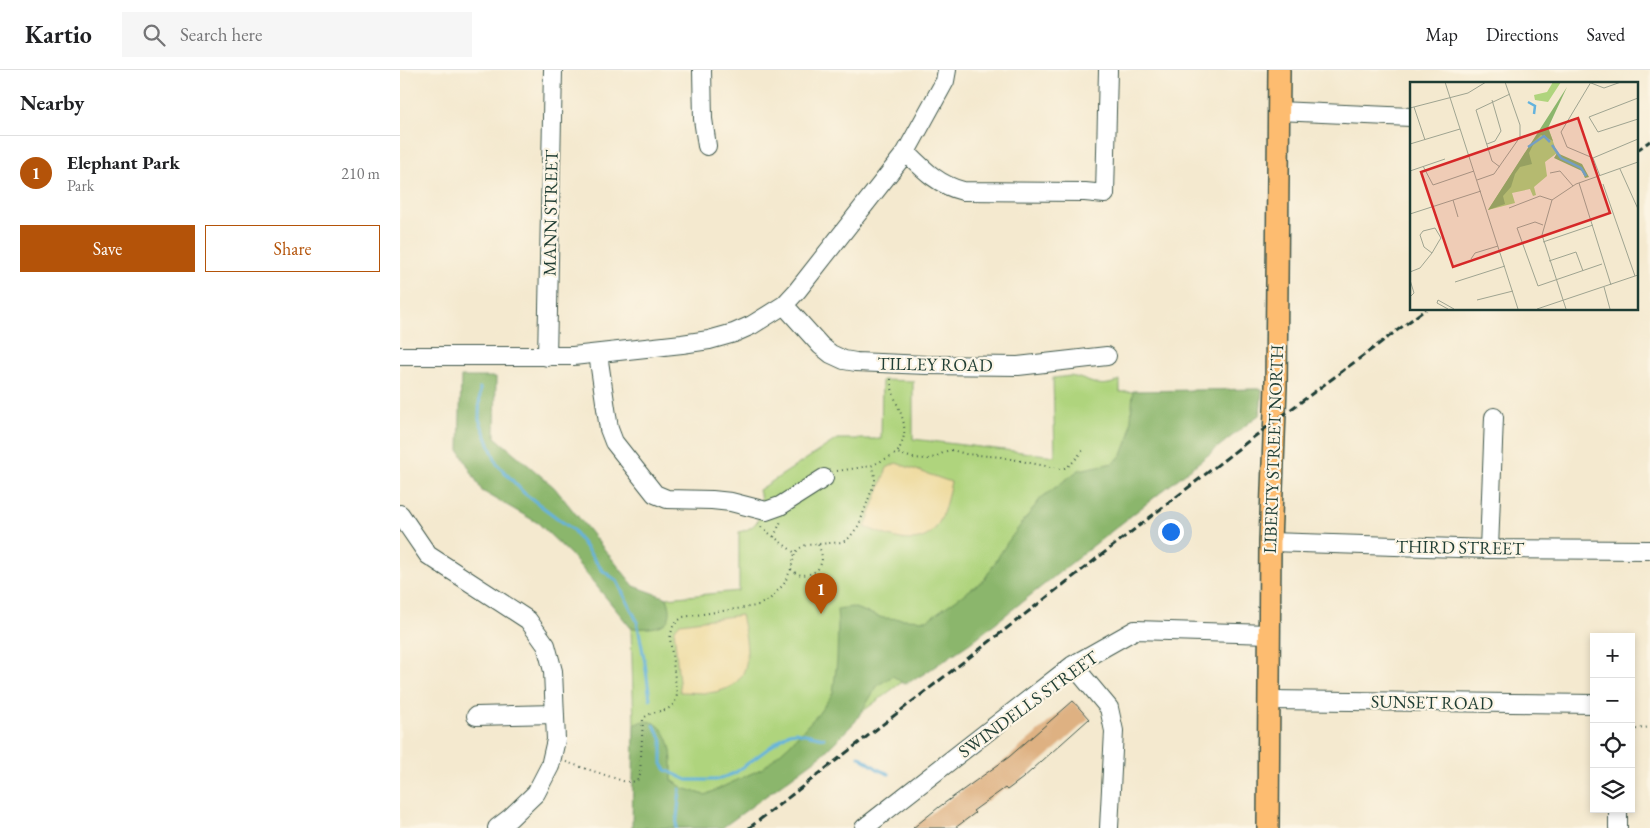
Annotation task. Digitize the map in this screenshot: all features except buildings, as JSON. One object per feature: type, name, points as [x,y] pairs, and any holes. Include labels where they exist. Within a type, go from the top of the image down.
[{"type":"main road","name":"LIBERTY STREET NORTH","points":[[1268,828],[1270,542],[1276,386],[1279,70]]},
{"type":"street","name":"MANN STREET","points":[[547,357],[552,70]]},
{"type":"street","points":[[702,70],[703,119],[707,146]]},
{"type":"street","points":[[400,356],[547,357],[598,354],[709,340],[734,333],[752,325],[784,305],[797,291],[906,152],[945,81],[947,70]]},
{"type":"street","points":[[906,152],[928,174],[938,181],[962,191],[1085,192],[1105,194],[1108,70]]},
{"type":"street","points":[[1278,111],[1410,117]]},
{"type":"street","name":"TILLEY ROAD","points":[[784,305],[826,350],[844,360],[856,362],[1018,366],[1107,356]]},
{"type":"street","points":[[598,354],[609,429],[614,442],[655,494],[668,499],[731,502],[766,511],[773,510],[824,478]]},
{"type":"street","points":[[1489,549],[1494,417]]},
{"type":"street","points":[[400,514],[428,555],[528,620],[546,645],[552,671],[556,740],[550,766],[536,793],[497,828]]},
{"type":"street","name":"THIRD STREET","points":[[1270,542],[1489,549],[1650,550]]},
{"type":"street","name":"SWINDELLS STREET","points":[[864,828],[1073,665],[1135,630],[1270,634]]},
{"type":"street","points":[[1073,665],[1109,708],[1114,731],[1109,828]]},
{"type":"street","name":"SUNSET ROAD","points":[[1270,700],[1590,704]]},
{"type":"street","points":[[476,716],[555,714]]},
{"type":"street","points":[[1618,813],[1618,828]]},
{"type":"path","points":[[824,478],[839,470],[871,466],[897,453],[904,439],[904,424],[894,397],[891,379]]},
{"type":"path","points":[[897,453],[913,458],[928,459],[935,458],[952,450],[966,454],[1001,457],[1061,469],[1071,465],[1085,448]]},
{"type":"path","points":[[552,757],[623,781],[637,781],[640,775],[643,719],[670,708],[675,703],[677,695],[670,638],[673,626],[683,617],[756,606],[769,600],[784,584],[791,569],[795,553],[806,545],[843,542],[849,538],[859,524],[875,481],[871,466]]},
{"type":"path","points":[[754,522],[795,553]]},
{"type":"path","points":[[791,569],[794,573],[802,575],[812,574],[816,571],[822,560],[818,544]]},
{"type":"path","points":[[1635,729],[1650,727]]},
{"type":"green space","points":[[1070,376],[1100,384],[1120,380],[1120,392],[1262,389],[1260,414],[707,828],[633,828],[634,725],[631,629],[667,598],[739,591],[739,532],[747,530],[757,522],[761,511],[759,490],[837,439],[881,439],[882,380],[913,381],[913,439],[1055,456],[1053,378]]},
{"type":"green space","points":[[461,377],[496,377],[495,437],[554,487],[634,586],[667,598],[670,616],[667,621],[655,627],[631,628],[571,555],[538,523],[482,491],[459,450]]},
{"type":"green space","points":[[1262,389],[1260,414],[970,643],[922,675],[904,684],[893,676],[878,685],[855,722],[823,754],[722,828],[632,828],[634,725],[645,721],[659,726],[665,734],[671,749],[672,780],[683,788],[705,795],[763,768],[789,745],[819,713],[833,693],[837,661],[837,609],[852,607],[883,618],[927,620],[984,580],[1007,543],[1041,498],[1079,470],[1113,463],[1122,455],[1130,434],[1133,391]]},
{"type":"sand","points":[[896,463],[951,482],[942,516],[936,528],[928,535],[918,539],[898,538],[865,527],[887,468]]},
{"type":"sand","points":[[741,615],[747,650],[744,672],[738,681],[728,688],[715,692],[680,692],[674,630],[680,623]]},
{"type":"waterway","points":[[480,388],[479,419],[497,464],[524,493],[573,530],[602,570],[617,581],[637,621],[650,699]]},
{"type":"waterway","points":[[654,725],[662,740],[662,764],[666,770],[687,780],[716,780],[735,773],[789,733],[795,732],[824,738]]},
{"type":"waterway","points":[[859,756],[879,770],[889,774]]},
{"type":"waterway","points":[[676,828],[680,789]]},
{"type":"railway","points":[[1638,150],[1650,141]]},
{"type":"railway","points":[[749,828],[1251,439],[1425,310]]},
{"type":"place","name":"Elephant Park","points":[[821,614]]}]
